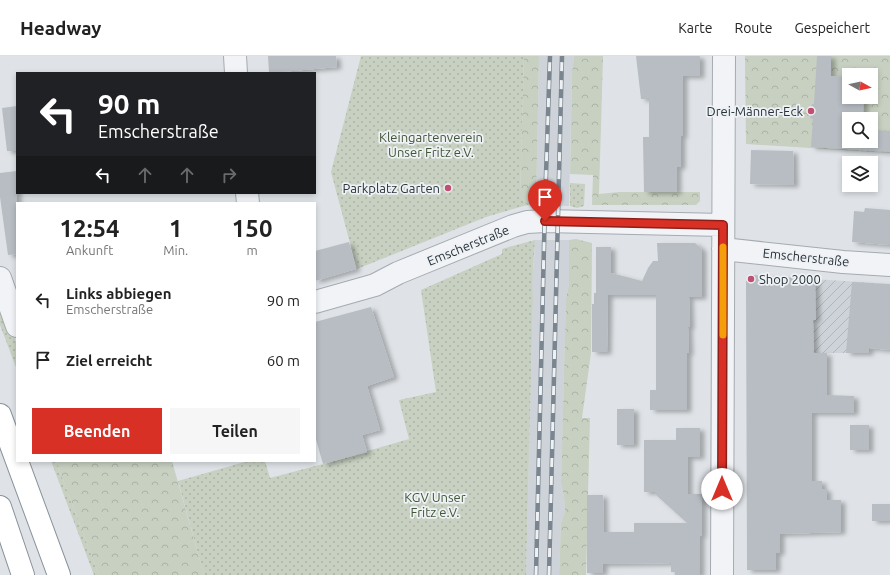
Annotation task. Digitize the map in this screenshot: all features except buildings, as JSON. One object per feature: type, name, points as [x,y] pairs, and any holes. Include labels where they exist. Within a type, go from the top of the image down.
[{"type":"highway","points":[[0,415],[16,459]]},
{"type":"highway","points":[[17,462],[58,575]]},
{"type":"highway","points":[[0,508],[1,556],[7,575]]},
{"type":"highway","points":[[0,508],[23,575]]},
{"type":"street","points":[[235,56],[236,72]]},
{"type":"street","points":[[722,575],[722,249],[724,56]]},
{"type":"street","name":"Emscherstraße","points":[[316,302],[374,285],[405,270],[513,226],[527,222],[545,221],[723,225]]},
{"type":"street","name":"Emscherstraße","points":[[722,249],[842,262],[890,265]]},
{"type":"street","points":[[0,278],[16,323]]},
{"type":"shaded area","points":[[539,56],[574,56],[572,74],[569,206],[536,205]]},
{"type":"shaded area","points":[[535,240],[569,240],[569,284],[566,299],[561,483],[565,511],[561,523],[559,575],[526,575],[533,298],[531,283]]},
{"type":"shaded area","points":[[799,278],[874,283],[869,353],[796,353]]},
{"type":"green space","name":"Kleingartenverein Unser Fritz e.V.","points":[[361,56],[524,56],[520,196],[527,205],[486,217],[357,269],[331,172]]},
{"type":"green space","points":[[524,56],[539,56],[536,205],[527,205],[520,196]]},
{"type":"green space","points":[[574,56],[603,56],[599,194],[619,192],[700,192],[700,201],[696,205],[592,205],[593,175],[570,174],[572,74]]},
{"type":"green space","points":[[745,56],[890,56],[890,153],[746,144]]},
{"type":"green space","points":[[570,183],[585,184],[584,206],[577,208],[570,206]]},
{"type":"green space","points":[[576,239],[592,243],[591,353],[582,418],[590,418],[586,575],[559,575],[561,523],[565,511],[561,483],[566,299],[569,284],[569,240]]},
{"type":"green space","name":"KGV Unser Fritz e.V.","points":[[535,240],[532,276],[533,298],[526,575],[204,575],[178,481],[244,462],[265,462],[270,478],[409,439],[399,400],[436,392],[421,290],[502,254],[502,249]]},
{"type":"green space","points":[[0,299],[16,342],[16,367],[0,325]]},
{"type":"green space","points":[[51,462],[56,462],[99,575],[94,575]]},
{"type":"green space","points":[[56,462],[172,462],[204,575],[99,575]]},
{"type":"railway","points":[[536,575],[550,56]]},
{"type":"railway","points":[[549,575],[562,56]]},
{"type":"slow traffic","points":[[723,247],[723,335]]},
{"type":"place","name":"Drei-Männer-Eck","points":[[811,111]]},
{"type":"place","name":"Parkplatz Garten","points":[[448,188]]},
{"type":"place","name":"Shop 2000","points":[[751,279]]},
{"type":"route","points":[[545,221],[723,225],[722,489]]}]
